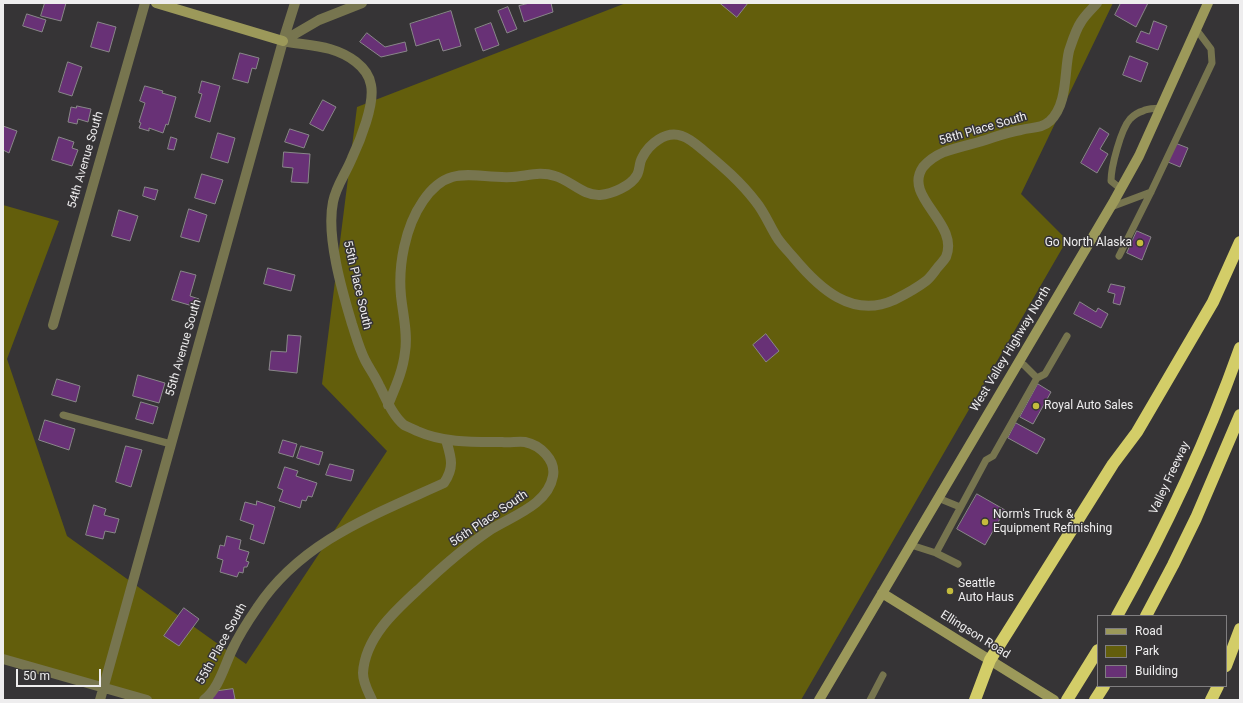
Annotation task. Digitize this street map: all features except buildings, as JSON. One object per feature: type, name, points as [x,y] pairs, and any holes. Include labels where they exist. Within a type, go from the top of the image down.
[{"type":"highway","points":[[975,700],[990,660],[1113,464],[1137,432],[1213,302],[1240,242]]},
{"type":"highway","name":"Valley Freeway","points":[[1118,615],[1173,509],[1214,415],[1240,348]]},
{"type":"highway","points":[[1147,615],[1196,518],[1240,415]]},
{"type":"highway","points":[[1227,663],[1240,629]]},
{"type":"highway","points":[[1068,700],[1097,652]]},
{"type":"highway","points":[[1095,700],[1103,687]]},
{"type":"highway","points":[[1211,700],[1218,687]]},
{"type":"main road","points":[[156,3],[283,41]]},
{"type":"main road","name":"West Valley Highway North","points":[[819,700],[1111,207],[1139,156],[1208,3]]},
{"type":"main road","name":"Ellingson Road","points":[[882,593],[1054,700]]},
{"type":"street","name":"54th Avenue South","points":[[53,325],[145,3]]},
{"type":"street","name":"55th Avenue South","points":[[100,700],[283,41],[295,3]]},
{"type":"street","points":[[283,41],[319,20],[362,3]]},
{"type":"street","name":"58th Place South","points":[[388,405],[398,381],[406,352],[406,338],[400,284],[402,261],[408,236],[417,211],[428,194],[442,182],[458,174],[512,177],[542,173],[558,176],[579,189],[596,196],[615,193],[636,178],[642,157],[655,140],[667,136],[681,135],[698,146],[739,181],[758,204],[778,239],[807,274],[835,297],[843,301],[856,305],[878,305],[893,300],[927,280],[946,258],[948,245],[944,230],[921,194],[918,185],[923,167],[943,152],[1020,130],[1039,128],[1048,123],[1056,115],[1065,88],[1069,52],[1080,23],[1097,3]]},
{"type":"street","name":"55th Place South","points":[[283,41],[337,52],[352,59],[366,72],[370,82],[371,95],[367,118],[351,161],[335,192],[331,218],[339,274],[351,320],[363,355],[378,382],[388,405]]},
{"type":"street","name":"56th Place South","points":[[372,700],[363,678],[364,666],[370,647],[388,619],[424,584],[463,550],[490,531],[539,501],[547,491],[553,478],[553,468],[548,457],[529,443],[446,440],[425,434],[405,425],[388,405]]},
{"type":"street","name":"55th Place South","points":[[204,700],[214,688],[236,643],[258,606],[272,588],[300,560],[338,533],[356,523],[444,483],[450,474],[452,460],[446,440]]},
{"type":"street","points":[[3,659],[143,699]]},
{"type":"lane","points":[[1119,256],[1212,63],[1211,49],[1196,29]]},
{"type":"lane","points":[[1121,189],[1111,181],[1111,172],[1127,125],[1130,120],[1144,110],[1161,108]]},
{"type":"lane","points":[[1111,207],[1151,192]]},
{"type":"lane","points":[[936,553],[986,460],[993,456],[1036,378],[1045,374],[1067,336]]},
{"type":"lane","points":[[1019,362],[1024,365],[1036,378]]},
{"type":"lane","points":[[63,415],[171,444]]},
{"type":"lane","points":[[938,498],[960,507]]},
{"type":"lane","points":[[911,545],[936,553],[958,564]]},
{"type":"lane","points":[[870,700],[883,675]]},
{"type":"green space","points":[[626,3],[1113,3],[1021,194],[1067,240],[801,700],[124,700],[126,694],[3,659],[3,205],[59,221],[7,359],[67,536],[246,664],[387,451],[322,384],[357,107]]},
{"type":"place","name":"Go North Alaska","points":[[1140,243]]},
{"type":"place","name":"Royal Auto Sales","points":[[1036,406]]},
{"type":"place","name":"Norm's Truck & Equipment Refinishing","points":[[985,522]]},
{"type":"place","name":"Seattle Auto Haus","points":[[950,591]]}]
